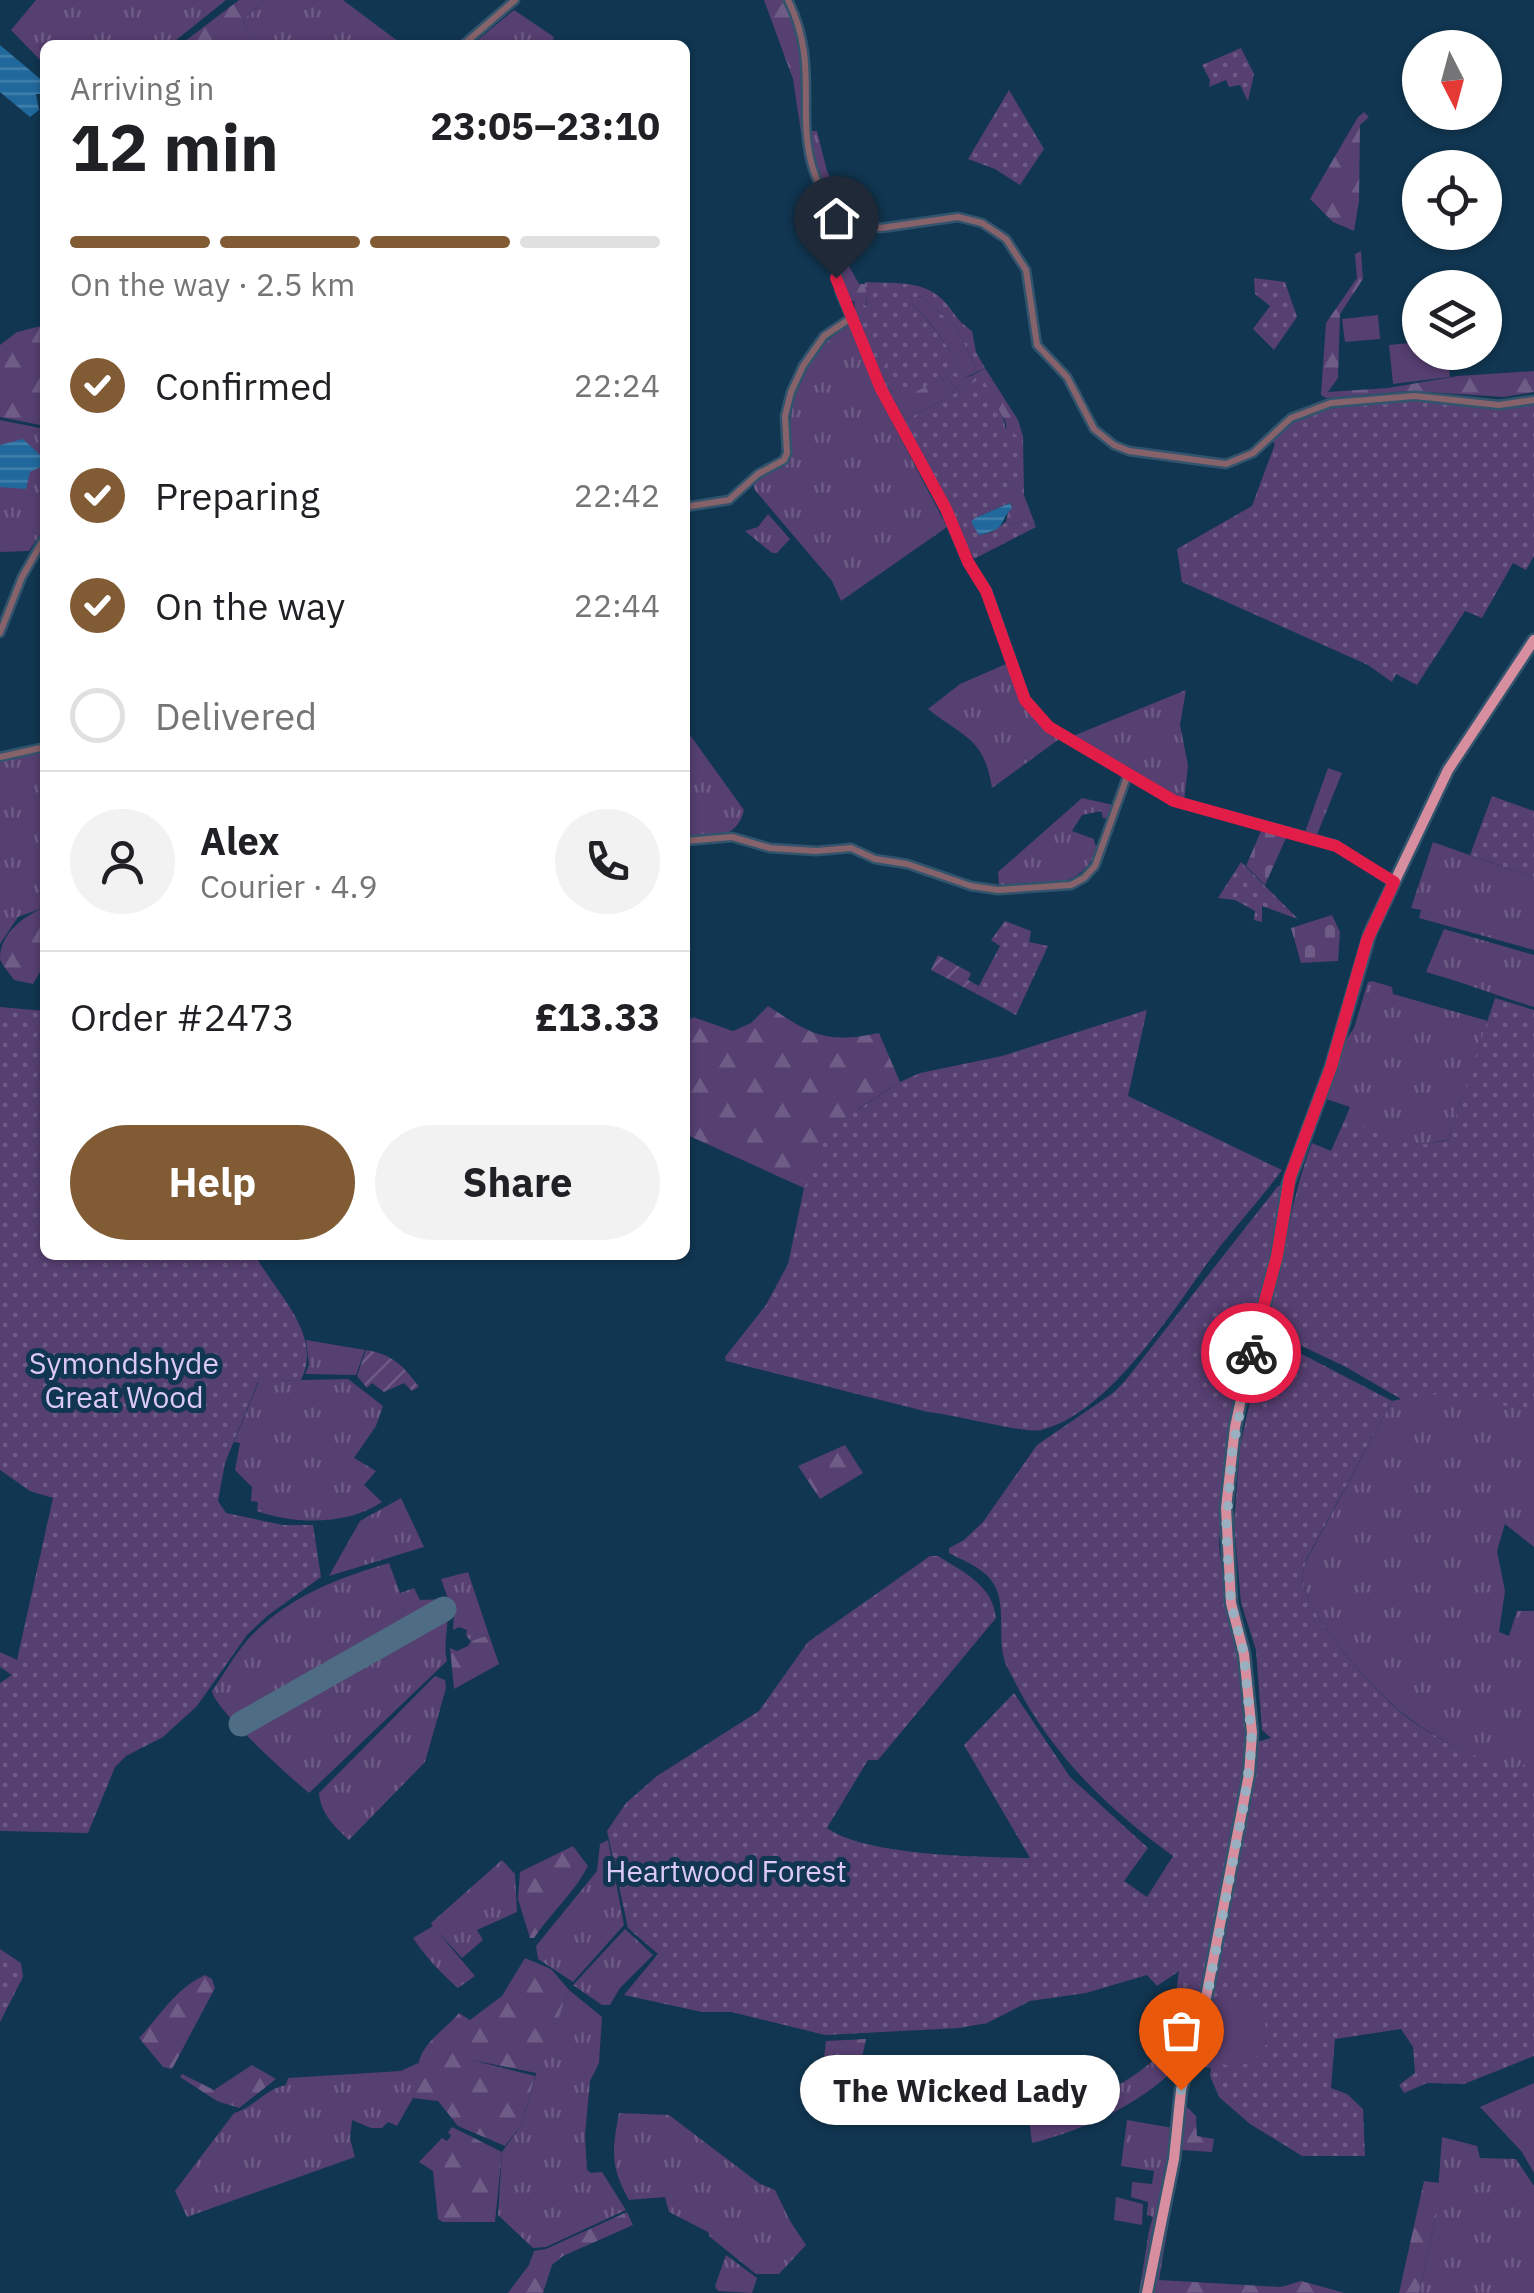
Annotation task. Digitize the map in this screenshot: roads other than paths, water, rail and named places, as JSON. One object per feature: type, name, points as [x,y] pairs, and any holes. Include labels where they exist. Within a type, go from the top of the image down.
[{"type":"main road","points":[[1147,2293],[1174,2159],[1181,2090],[1203,2013],[1249,1774],[1252,1733],[1244,1654],[1229,1580],[1229,1471],[1251,1353],[1277,1256],[1286,1194],[1331,1067],[1367,940],[1448,770],[1534,640]]},
{"type":"street","points":[[468,40],[515,0]]},
{"type":"street","points":[[788,0],[799,23],[807,57],[806,152],[818,186],[845,222],[881,228],[964,218],[982,223],[1006,238],[1021,257],[1026,272],[1037,345],[1067,377],[1094,429],[1114,445],[1128,451],[1226,464],[1253,454],[1291,418],[1331,404],[1415,396],[1499,404],[1534,400]]},
{"type":"street","points":[[845,222],[836,270],[851,318],[881,389],[986,591],[1029,706],[1049,727],[1180,804],[1340,847],[1394,882]]},
{"type":"street","points":[[690,506],[729,500],[758,474],[784,460],[791,392],[824,336],[851,318]]},
{"type":"street","points":[[0,632],[22,577],[40,546]]},
{"type":"street","points":[[0,757],[40,748]]},
{"type":"street","points":[[690,841],[732,837],[770,848],[850,848],[875,859],[907,864],[983,888],[1061,887],[1084,878],[1098,862],[1128,774]]},
{"type":"water","points":[[0,45],[40,79],[40,94],[36,94],[39,110],[30,117],[0,92]]},
{"type":"water","points":[[23,439],[40,455],[40,467],[30,472],[26,489],[0,487],[0,445]]},
{"type":"water","points":[[1010,503],[1012,508],[998,528],[979,535],[971,522]]},
{"type":"place","name":"The Wicked Lady","points":[[1181,2090]]},
{"type":"park label","name":"Symondshyde Great Wood","points":[[124,1379]]},
{"type":"park label","name":"Heartwood Forest","points":[[726,1870]]}]
